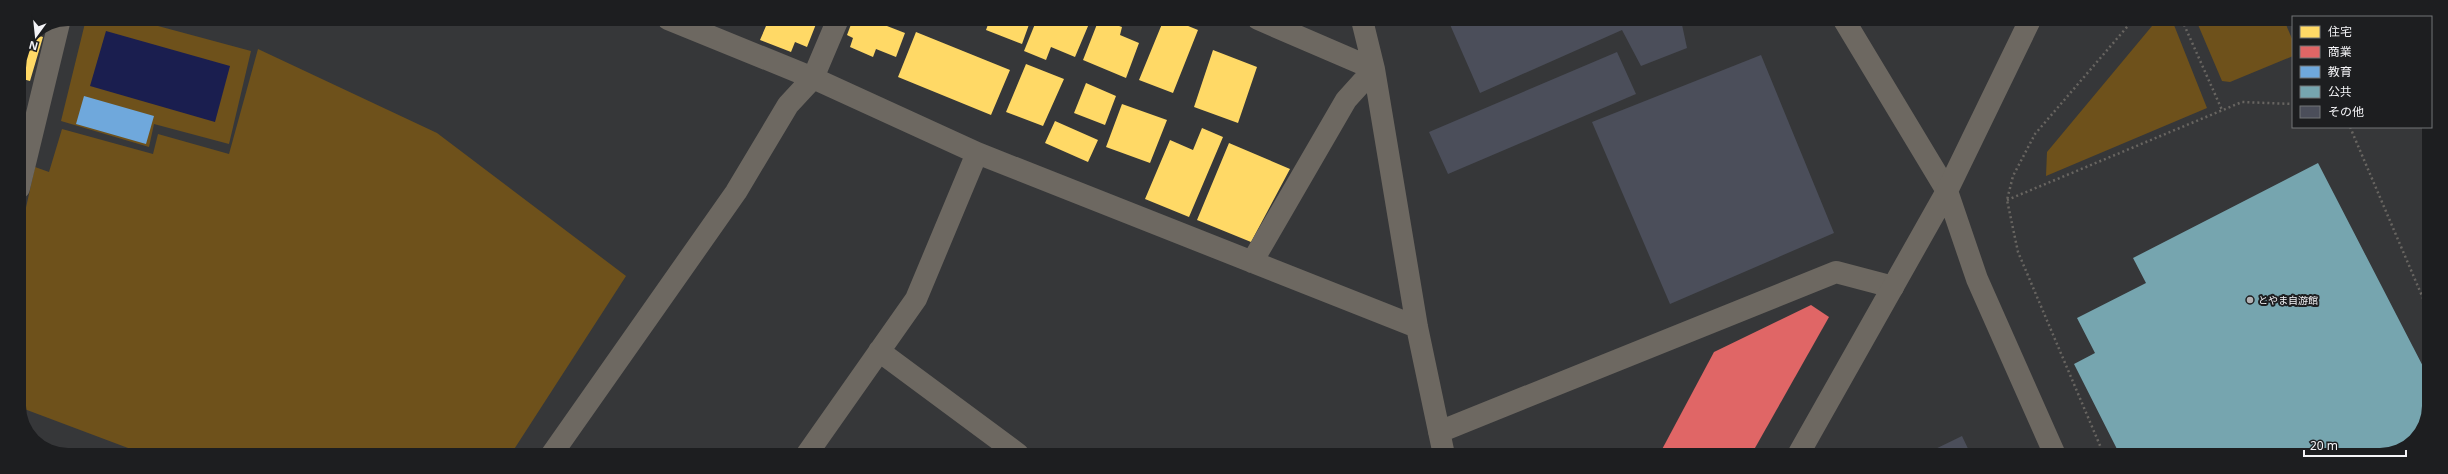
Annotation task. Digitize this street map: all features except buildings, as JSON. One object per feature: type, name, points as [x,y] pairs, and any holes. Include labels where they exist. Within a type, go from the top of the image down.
[{"type":"street","points":[[685,26],[814,78],[977,153],[1417,327]]},
{"type":"street","points":[[556,448],[736,192],[788,105],[814,78],[835,26]]},
{"type":"street","points":[[1272,26],[1374,69]]},
{"type":"street","points":[[1363,26],[1374,69],[1417,327],[1442,448]]},
{"type":"street","points":[[1848,26],[1947,191],[1977,279],[2052,448]]},
{"type":"street","points":[[1802,448],[1947,191],[2027,26]]},
{"type":"street","points":[[26,159],[58,28]]},
{"type":"street","points":[[1252,262],[1346,100],[1374,69]]},
{"type":"street","points":[[811,448],[916,299],[977,153]]},
{"type":"street","points":[[1439,432],[1836,272],[1893,287]]},
{"type":"street","points":[[879,351],[1010,448]]},
{"type":"path","points":[[2101,448],[2018,252],[2007,200],[2013,176],[2035,134],[2128,26]]},
{"type":"path","points":[[2185,26],[2222,110]]},
{"type":"path","points":[[2007,200],[2242,102],[2292,104]]},
{"type":"path","points":[[2350,128],[2422,296]]},
{"type":"shaded area","points":[[84,26],[158,26],[251,51],[229,144],[154,124],[149,147],[61,121]]},
{"type":"shaded area","points":[[2152,26],[2174,26],[2207,108],[2046,176],[2047,152]]},
{"type":"shaded area","points":[[2199,26],[2287,26],[2292,39],[2292,56],[2230,82],[2222,81]]},
{"type":"shaded area","points":[[106,31],[230,66],[215,122],[90,86]]},
{"type":"shaded area","points":[[258,49],[437,133],[626,276],[515,448],[128,448],[26,410],[26,208],[35,167],[49,172],[62,129],[153,154],[158,134],[229,154]]},
{"type":"place","name":"とやま自游館","points":[[2250,300]]}]
